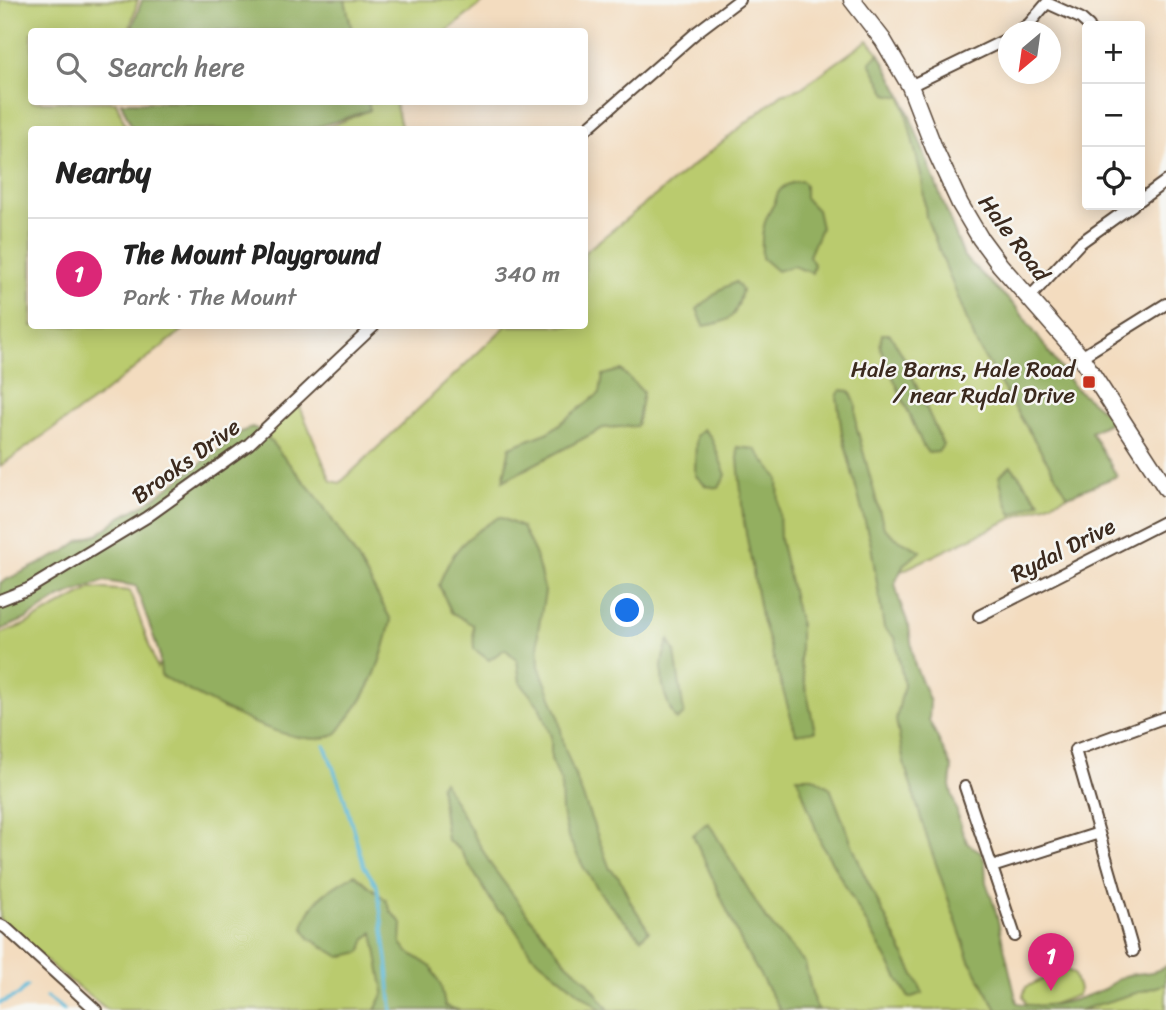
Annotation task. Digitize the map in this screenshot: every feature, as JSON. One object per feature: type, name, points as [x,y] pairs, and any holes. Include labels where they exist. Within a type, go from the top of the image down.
[{"type":"main road","name":"Hale Road","points":[[852,0],[883,40],[910,86],[960,204],[1000,265],[1081,357],[1166,488]]},
{"type":"street","points":[[588,127],[698,31],[739,0]]},
{"type":"street","points":[[1031,21],[1046,1],[1083,21]]},
{"type":"street","points":[[910,86],[998,43]]},
{"type":"street","points":[[1145,196],[1166,181]]},
{"type":"street","points":[[1030,297],[1080,243],[1126,210]]},
{"type":"street","points":[[1081,357],[1166,304]]},
{"type":"street","name":"Brooks Drive","points":[[0,600],[28,589],[147,517],[249,444],[371,329]]},
{"type":"street","name":"Rydal Drive","points":[[979,616],[1166,521]]},
{"type":"street","points":[[1133,951],[1075,750],[1166,717]]},
{"type":"street","points":[[965,787],[1015,936]]},
{"type":"street","points":[[992,867],[1099,833]]},
{"type":"street","points":[[0,925],[96,1010]]},
{"type":"green space","points":[[0,0],[138,0],[130,28],[28,28],[28,105],[117,105],[126,126],[28,126],[28,329],[184,329],[97,398],[0,466]]},
{"type":"green space","points":[[142,0],[345,0],[351,28],[132,28]]},
{"type":"green space","points":[[345,0],[486,0],[451,28],[351,28]]},
{"type":"green space","points":[[868,40],[879,53],[902,96],[964,257],[1016,307],[1075,388],[1114,420],[1091,432],[1117,476],[1013,518],[891,578],[907,621],[905,632],[927,726],[1015,1010],[108,1010],[60,973],[0,920],[0,634],[24,625],[92,588],[130,591],[157,668],[174,638],[134,533],[298,402],[331,481],[340,483],[503,329],[588,329],[588,250],[782,94],[801,88]]},
{"type":"green space","points":[[879,53],[902,96],[964,257],[1016,307],[1075,388],[1114,420],[1091,432],[1117,476],[1068,496],[977,345],[926,217],[922,179],[902,97],[887,94],[870,63]]},
{"type":"green space","points":[[122,105],[369,105],[370,110],[321,126],[131,126]]},
{"type":"green space","points":[[369,105],[396,105],[401,126],[332,126],[370,110]]},
{"type":"green space","points":[[802,181],[805,185],[805,198],[817,210],[821,228],[809,256],[814,264],[812,273],[793,266],[777,271],[762,258],[765,223],[780,190],[788,184]]},
{"type":"green space","points":[[736,282],[742,290],[735,312],[727,320],[704,326],[697,309],[721,289]]},
{"type":"green space","points":[[882,334],[890,334],[903,356],[943,445],[938,452],[928,453],[923,446],[880,347]]},
{"type":"green space","points":[[621,370],[643,392],[637,426],[603,428],[503,481],[510,447],[549,432],[600,393],[603,375]]},
{"type":"green space","points":[[841,390],[850,391],[856,405],[856,425],[884,528],[896,538],[921,551],[904,564],[895,583],[909,627],[914,663],[930,702],[929,720],[952,768],[950,786],[962,831],[968,844],[980,851],[985,862],[986,882],[995,908],[1017,1003],[1051,1005],[1073,1000],[1106,988],[1124,976],[1151,972],[1166,966],[1166,984],[1080,1010],[997,1010],[970,961],[904,763],[896,720],[904,685],[895,638],[884,628],[871,545],[842,433],[837,396]]},
{"type":"green space","points":[[252,427],[262,431],[318,498],[359,561],[391,620],[380,661],[369,687],[336,733],[318,739],[297,737],[273,730],[222,708],[161,676],[159,653],[136,586],[104,581],[61,597],[26,619],[0,630],[0,583],[64,552],[79,541],[100,533],[119,518],[147,503],[239,433]]},
{"type":"green space","points":[[703,429],[711,437],[726,475],[719,488],[706,486],[695,475],[696,436]]},
{"type":"green space","points":[[737,447],[755,449],[778,478],[780,539],[800,625],[800,661],[815,731],[796,734],[761,616],[743,516]]},
{"type":"green space","points":[[1011,466],[1040,502],[1012,515],[999,476]]},
{"type":"green space","points":[[499,517],[522,527],[535,553],[545,592],[538,631],[539,666],[558,715],[564,746],[610,869],[619,877],[649,931],[641,938],[606,901],[568,837],[562,812],[561,782],[551,759],[551,737],[539,706],[520,682],[517,660],[505,649],[489,660],[474,649],[473,625],[451,612],[439,585],[449,562],[462,545]]},
{"type":"green space","points":[[669,640],[675,652],[684,714],[676,720],[662,681],[662,661]]},
{"type":"green space","points":[[797,777],[813,777],[830,788],[863,872],[923,993],[909,998],[821,843]]},
{"type":"green space","points":[[443,781],[491,865],[567,963],[587,981],[609,1010],[601,1010],[531,954],[506,915],[497,910],[460,850],[447,840],[440,785]]},
{"type":"green space","points":[[708,822],[766,919],[805,963],[814,1002],[819,1010],[780,1010],[742,944],[693,835]]},
{"type":"green space","points":[[355,874],[386,900],[391,912],[402,923],[401,943],[407,951],[431,967],[441,986],[445,1006],[458,1010],[375,1010],[384,993],[373,932],[366,939],[361,952],[340,957],[309,938],[303,927],[317,901]]},
{"type":"green space","points":[[1065,969],[1074,974],[1079,989],[1078,995],[1037,1010],[1029,1010],[1023,996],[1026,987]]},
{"type":"green space","points":[[1166,975],[1166,1010],[1054,1010]]},
{"type":"waterway","points":[[325,746],[343,794],[364,866],[377,886],[392,1010]]},
{"type":"waterway","points":[[0,1003],[18,995],[27,986]]},
{"type":"waterway","points":[[46,997],[64,1010]]},
{"type":"place","name":"Hale Barns, Hale Road / near Rydal Drive","points":[[1089,382]]},
{"type":"place","name":"The Mount Playground","points":[[1051,991]]}]
